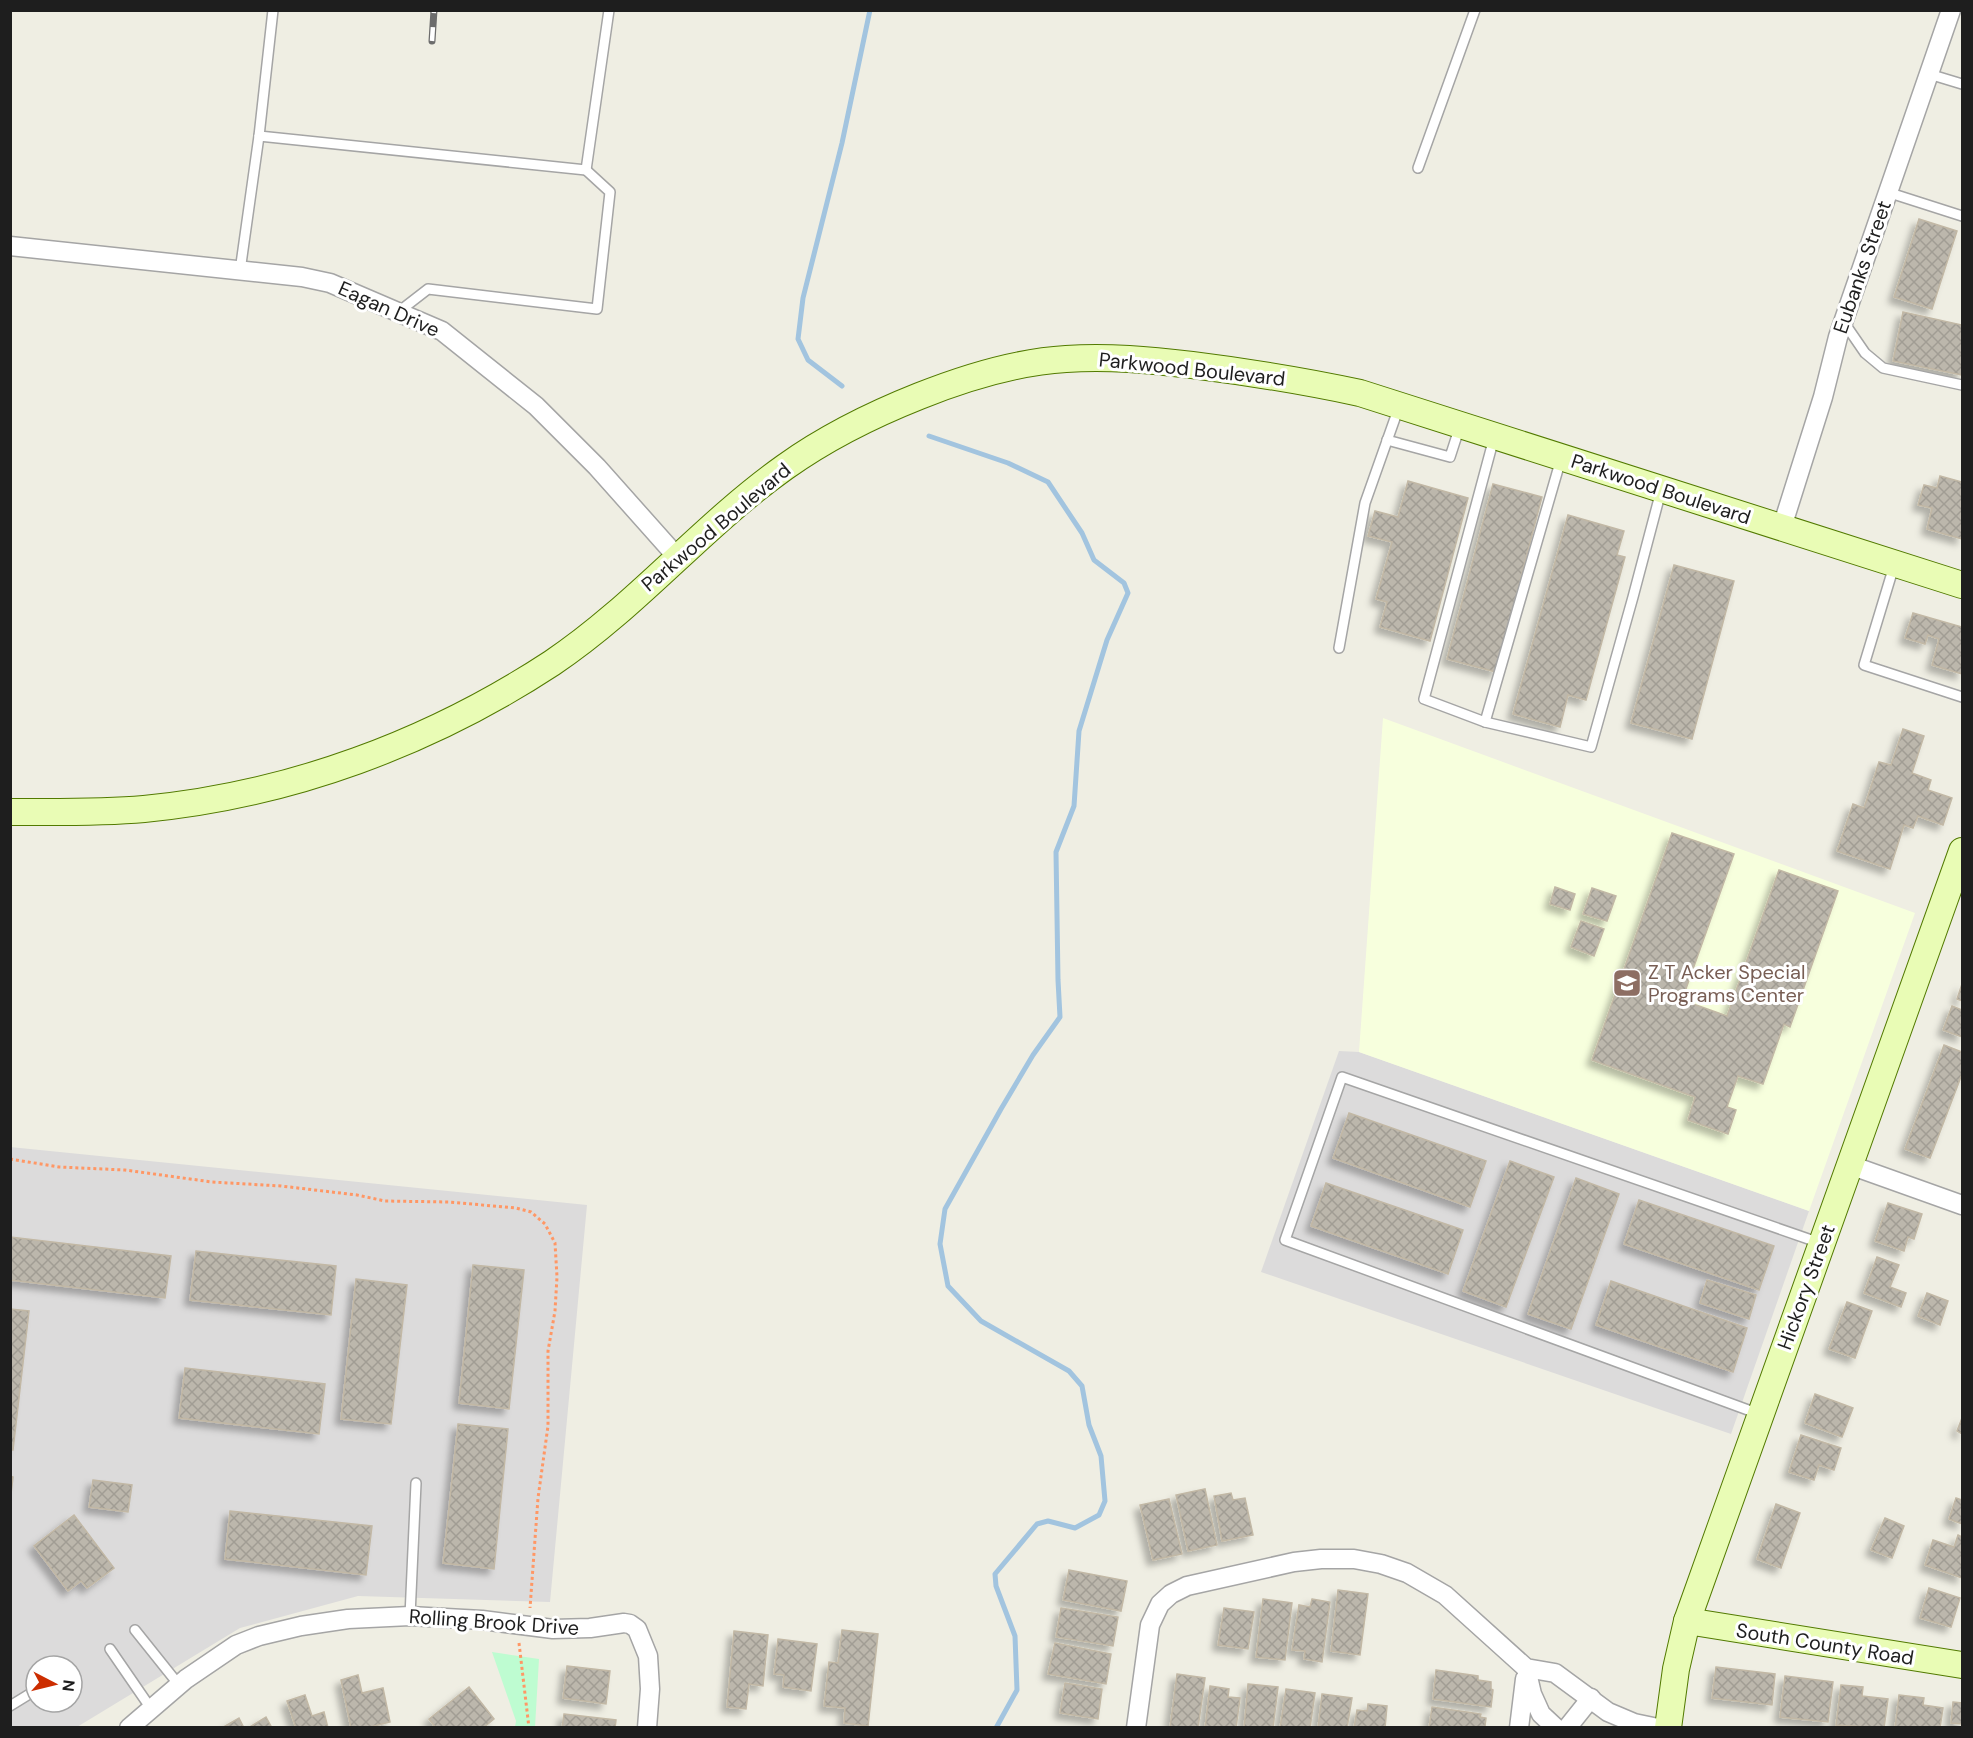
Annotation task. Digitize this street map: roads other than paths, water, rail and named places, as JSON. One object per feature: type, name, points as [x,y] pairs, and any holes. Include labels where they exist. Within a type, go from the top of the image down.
[{"type":"main road","name":"Parkwood Boulevard","points":[[10,812],[87,812],[142,809],[200,802],[267,789],[385,751],[437,728],[502,694],[554,661],[599,628],[707,531],[785,467],[835,437],[920,396],[1020,365],[1063,359],[1096,358],[1171,363],[1300,380],[1360,393],[1962,585]]},
{"type":"main road","name":"Hickory Street","points":[[1668,1728],[1676,1670],[1687,1621],[1850,1166],[1957,885],[1962,851]]},
{"type":"main road","name":"South County Road","points":[[1687,1621],[1962,1665]]},
{"type":"street","name":"Eubanks Street","points":[[1782,527],[1844,321],[1951,10]]},
{"type":"street","name":"Eagan Drive","points":[[10,246],[302,277],[330,283],[442,331],[537,406],[597,467],[678,558]]},
{"type":"street","points":[[1850,1166],[1962,1205]]},
{"type":"street","points":[[1136,1728],[1150,1625],[1160,1604],[1171,1594],[1187,1586],[1321,1558],[1354,1559],[1381,1564],[1407,1573],[1444,1595],[1526,1668],[1555,1672],[1608,1712],[1658,1728]]},
{"type":"street","name":"Rolling Brook Drive","points":[[129,1728],[179,1685],[236,1645],[259,1636],[302,1626],[348,1619],[410,1616],[482,1620],[567,1630],[624,1623],[638,1629],[648,1656],[650,1672],[647,1728]]},
{"type":"street","points":[[1519,1728],[1526,1668]]},
{"type":"street","points":[[1526,1668],[1532,1694],[1541,1714],[1556,1728]]},
{"type":"street","points":[[1568,1728],[1591,1698]]},
{"type":"lane","points":[[240,271],[259,136],[273,10]]},
{"type":"lane","points":[[586,170],[609,10]]},
{"type":"lane","points":[[1418,168],[1475,10]]},
{"type":"lane","points":[[1929,74],[1962,84]]},
{"type":"lane","points":[[259,136],[586,170],[610,192],[597,309],[428,289],[397,313]]},
{"type":"lane","points":[[1887,192],[1962,216]]},
{"type":"lane","points":[[1844,321],[1865,353],[1883,368],[1962,385]]},
{"type":"lane","points":[[1339,648],[1365,503],[1399,405]]},
{"type":"lane","points":[[1387,440],[1450,457],[1461,424]]},
{"type":"lane","points":[[1495,436],[1424,699],[1485,722],[1591,747],[1661,489]]},
{"type":"lane","points":[[1485,722],[1562,457]]},
{"type":"lane","points":[[1895,563],[1864,665],[1962,697]]},
{"type":"lane","points":[[1761,1414],[1285,1240],[1342,1077],[1822,1244]]},
{"type":"lane","points":[[410,1616],[416,1483]]},
{"type":"lane","points":[[135,1630],[179,1685]]},
{"type":"lane","points":[[110,1649],[152,1710]]},
{"type":"lane","points":[[10,1706],[24,1697]]},
{"type":"waterway","points":[[842,386],[808,360],[798,339],[803,298],[842,143],[870,10]]},
{"type":"waterway","points":[[929,436],[1008,463],[1048,482],[1082,533],[1094,560],[1124,583],[1128,593],[1107,640],[1079,731],[1074,806],[1056,852],[1060,1017],[1033,1055],[945,1209],[940,1244],[948,1286],[981,1321],[1069,1371],[1082,1386],[1089,1425],[1101,1456],[1105,1501],[1099,1515],[1075,1528],[1048,1521],[1037,1524],[995,1574],[996,1586],[1015,1636],[1017,1690],[996,1728]]},
{"type":"railway","points":[[432,41],[434,10]]},
{"type":"place","name":"Z T Acker Special Programs Center","points":[[1627,983]]}]
